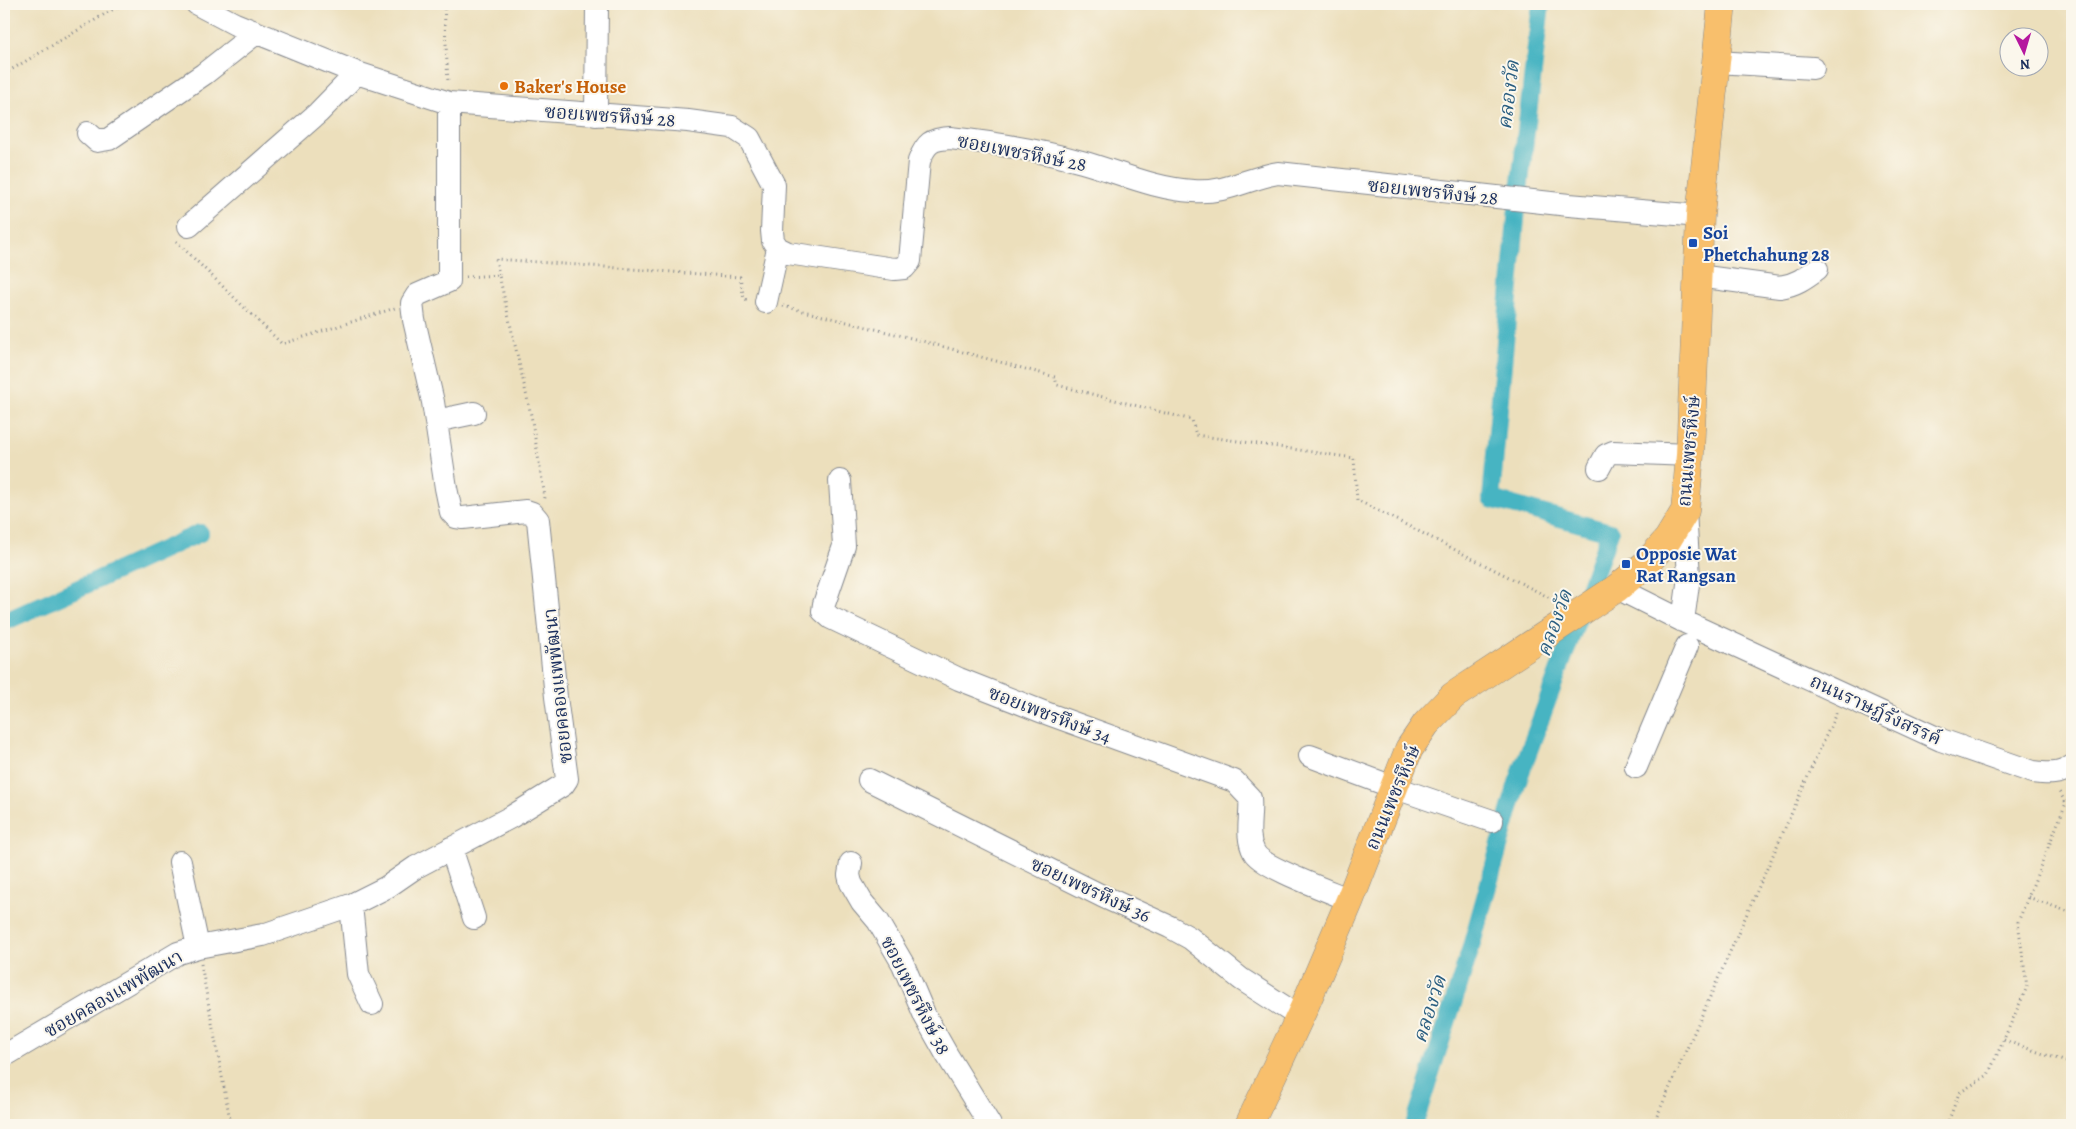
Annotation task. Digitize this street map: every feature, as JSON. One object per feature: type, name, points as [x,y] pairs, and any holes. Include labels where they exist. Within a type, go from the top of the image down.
[{"type":"main road","name":"ถนนเพชรหึงษ์","points":[[1249,1125],[1300,1017],[1350,900],[1408,749],[1426,724],[1452,696],[1616,588],[1646,564],[1668,539],[1685,511],[1690,455],[1700,216],[1722,4]]},
{"type":"street","name":"ซอยเพชรหึงษ์ 28","points":[[197,4],[235,24],[357,73],[449,103],[688,121],[732,127],[749,138],[774,185],[772,231],[773,241],[778,248],[788,253],[894,270],[904,268],[910,261],[920,161],[924,150],[930,143],[938,139],[950,138],[1052,155],[1156,184],[1192,191],[1219,191],[1240,185],[1259,176],[1278,173],[1569,205],[1700,216]]},
{"type":"street","points":[[596,114],[597,4]]},
{"type":"street","points":[[88,133],[97,141],[109,139],[204,74],[256,33]]},
{"type":"street","points":[[1716,62],[1813,68]]},
{"type":"street","points":[[189,226],[318,112],[357,73]]},
{"type":"street","points":[[449,103],[450,277],[446,284],[417,295],[412,303],[436,421],[451,512],[456,518],[526,511],[538,520]]},
{"type":"street","points":[[766,302],[778,248]]},
{"type":"street","points":[[1698,276],[1780,287],[1789,286],[1800,281],[1817,269]]},
{"type":"street","points":[[436,421],[474,413]]},
{"type":"street","points":[[1599,468],[1603,459],[1613,452],[1690,455]]},
{"type":"street","name":"ซอยเพชรหึงษ์ 34","points":[[840,481],[844,546],[823,611],[831,618],[959,679],[1234,782],[1250,798],[1249,823],[1251,845],[1254,854],[1274,867],[1350,900]]},
{"type":"street","points":[[1636,767],[1689,633],[1689,578],[1685,511]]},
{"type":"street","name":"ซอยคลองแพพัฒนา","points":[[4,1056],[178,953],[198,947],[263,935],[351,904],[387,888],[451,848],[510,817],[563,785],[567,779],[556,697],[538,520]]},
{"type":"street","name":"ถนนราษฎ์รังสรรค์","points":[[1616,588],[1689,633],[1844,694],[1941,740],[2033,772],[2049,774]]},
{"type":"street","points":[[1310,756],[1492,821]]},
{"type":"street","points":[[2049,774],[2064,772],[2072,766]]},
{"type":"street","name":"ซอยเพชรหึงษ์ 36","points":[[870,780],[1190,938],[1241,979],[1300,1017]]},
{"type":"street","points":[[451,848],[474,918]]},
{"type":"street","points":[[180,862],[198,947]]},
{"type":"street","name":"ซอยเพชรหึงษ์ 38","points":[[851,864],[849,875],[851,882],[862,902],[878,921],[903,964],[925,1016],[990,1125]]},
{"type":"street","points":[[351,904],[358,974],[372,1004]]},
{"type":"path","points":[[4,74],[122,4]]},
{"type":"path","points":[[444,4],[449,103]]},
{"type":"path","points":[[189,226],[172,238],[282,344],[412,303]]},
{"type":"path","points":[[538,520],[545,496],[531,415],[496,259],[740,277],[744,299],[766,302],[911,338],[1055,377],[1057,385],[1192,420],[1196,435],[1354,458],[1357,500],[1579,612]]},
{"type":"path","points":[[450,277],[499,275]]},
{"type":"path","points":[[1653,1125],[1844,694]]},
{"type":"path","points":[[1947,1125],[1959,1093],[1988,1075],[2027,987],[2018,922],[2066,803],[2049,774]]},
{"type":"path","points":[[2028,897],[2072,913]]},
{"type":"path","points":[[198,947],[231,1125]]},
{"type":"path","points":[[2004,1040],[2072,1064]]},
{"type":"waterway","name":"คลองวัด","points":[[1519,191],[1541,4]]},
{"type":"waterway","name":"คลองวัด","points":[[1414,1125],[1469,954],[1517,783],[1610,532],[1491,499],[1517,208]]},
{"type":"waterway","points":[[4,622],[200,533]]},
{"type":"place","name":"Baker's House","points":[[504,86]]},
{"type":"place","name":"Soi Phetchahung 28","points":[[1693,243]]},
{"type":"place","name":"Opposie Wat Rat Rangsan","points":[[1626,564]]}]
